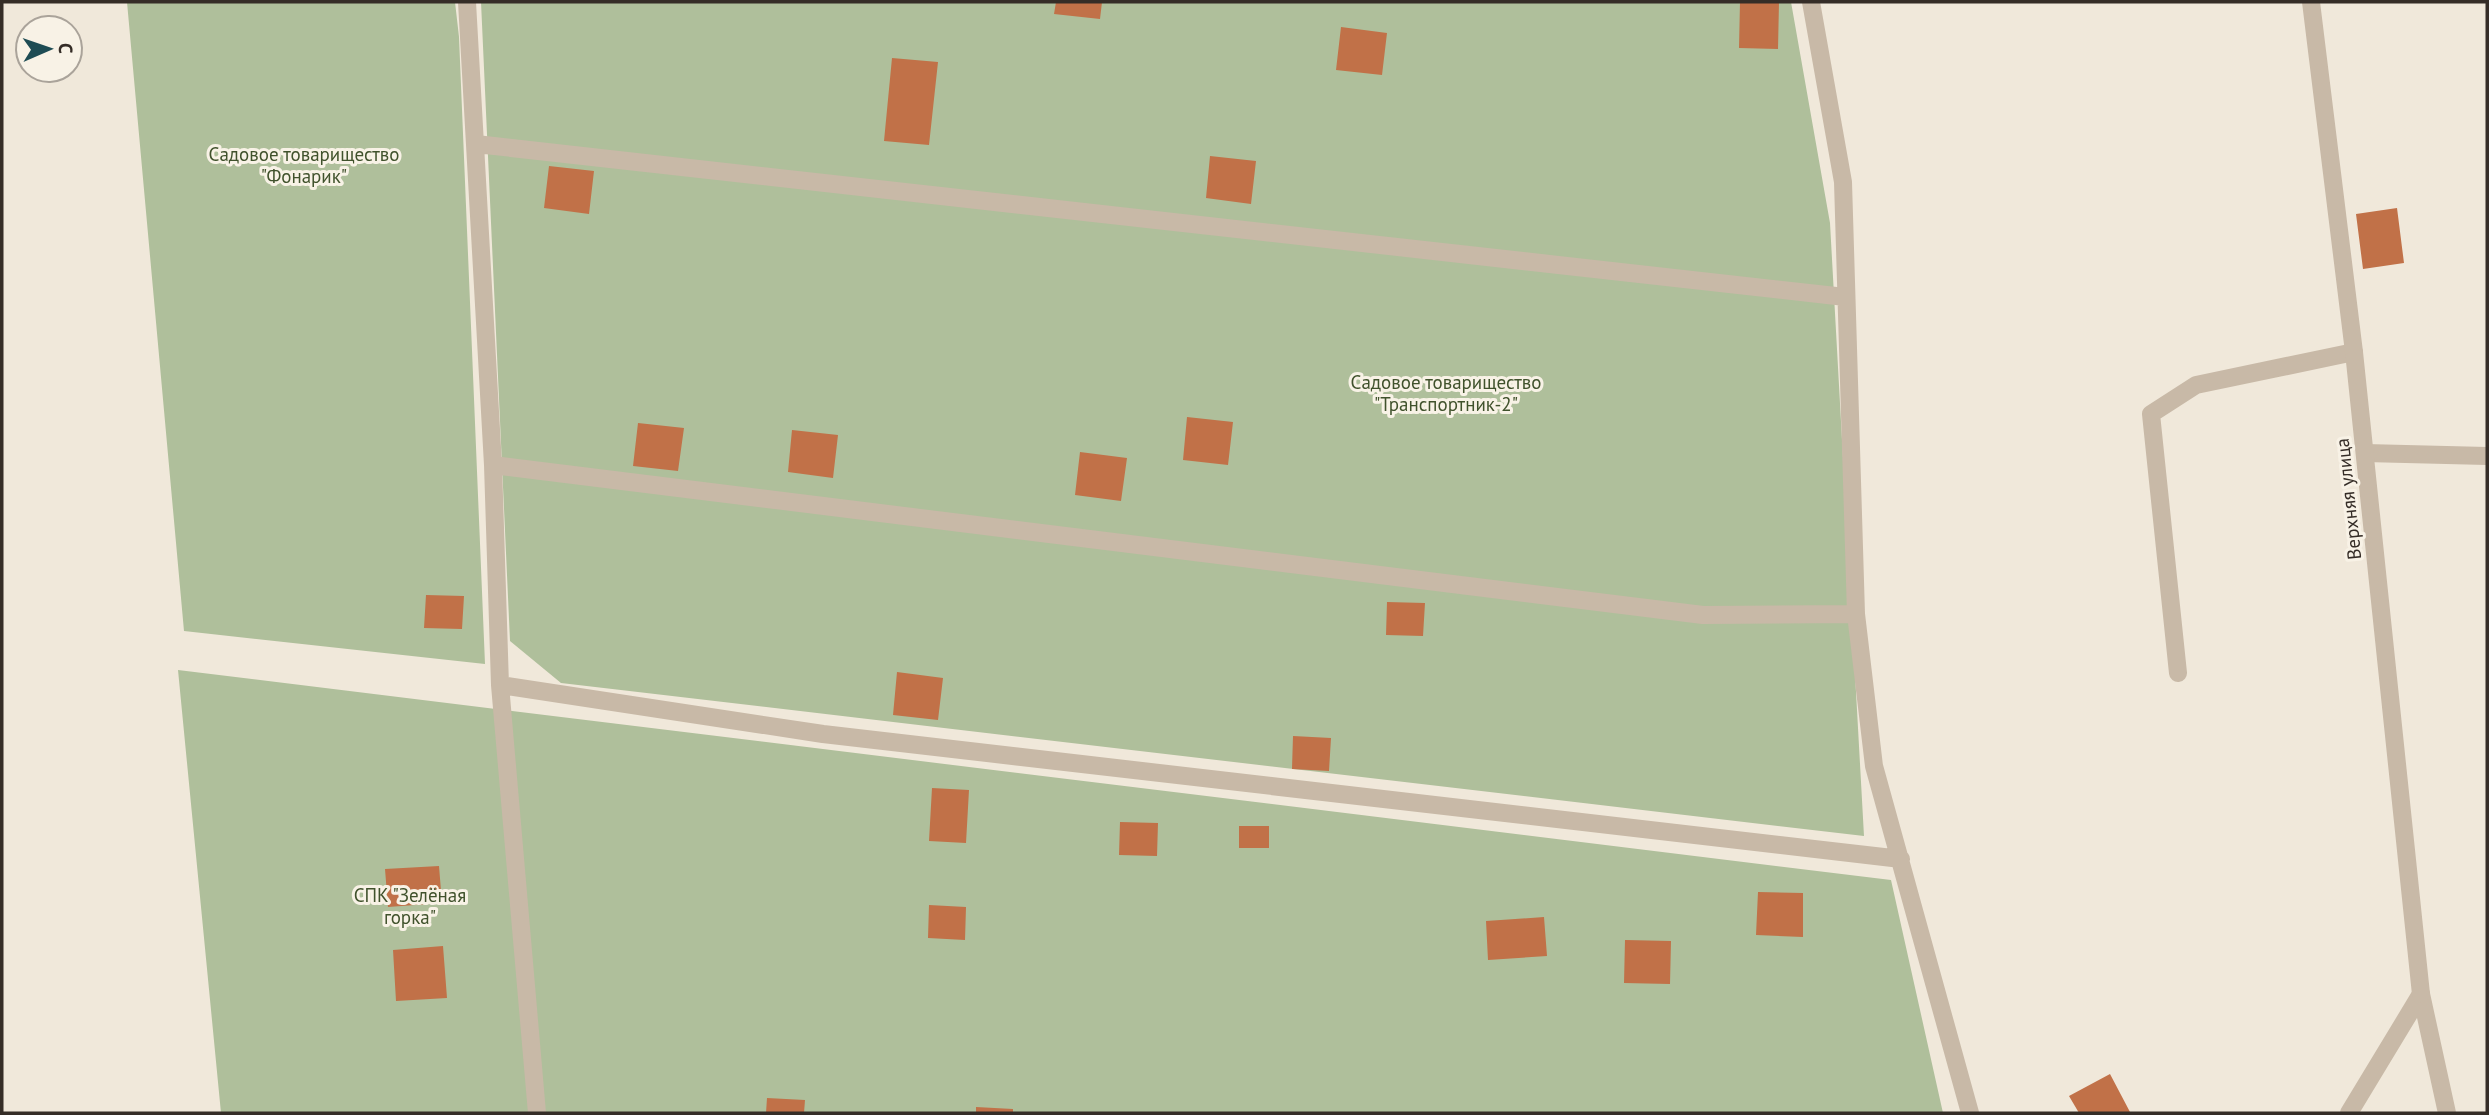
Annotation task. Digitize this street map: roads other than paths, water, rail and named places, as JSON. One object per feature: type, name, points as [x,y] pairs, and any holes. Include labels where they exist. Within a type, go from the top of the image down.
[{"type":"street","points":[[467,2],[493,465],[500,685],[537,1113]]},
{"type":"street","points":[[1811,2],[1843,182],[1856,614],[1874,766],[1970,1113]]},
{"type":"street","name":"Верхняя улица","points":[[2311,2],[2354,352],[2421,994],[2446,1113]]},
{"type":"street","points":[[476,144],[1845,297]]},
{"type":"street","points":[[2178,673],[2151,414],[2196,385],[2354,352]]},
{"type":"street","points":[[2365,453],[2487,456]]},
{"type":"street","points":[[493,465],[1703,615],[1856,614]]},
{"type":"street","points":[[500,685],[823,734],[1901,859]]},
{"type":"street","points":[[2349,1113],[2421,994]]},
{"type":"park label","name":"Садовое товарищество \"Фонарик\"","points":[[304,165]]},
{"type":"park label","name":"Садовое товарищество \"Транспортник-2\"","points":[[1446,393]]},
{"type":"park label","name":"СПК \"Зелёная горка\"","points":[[410,906]]}]
